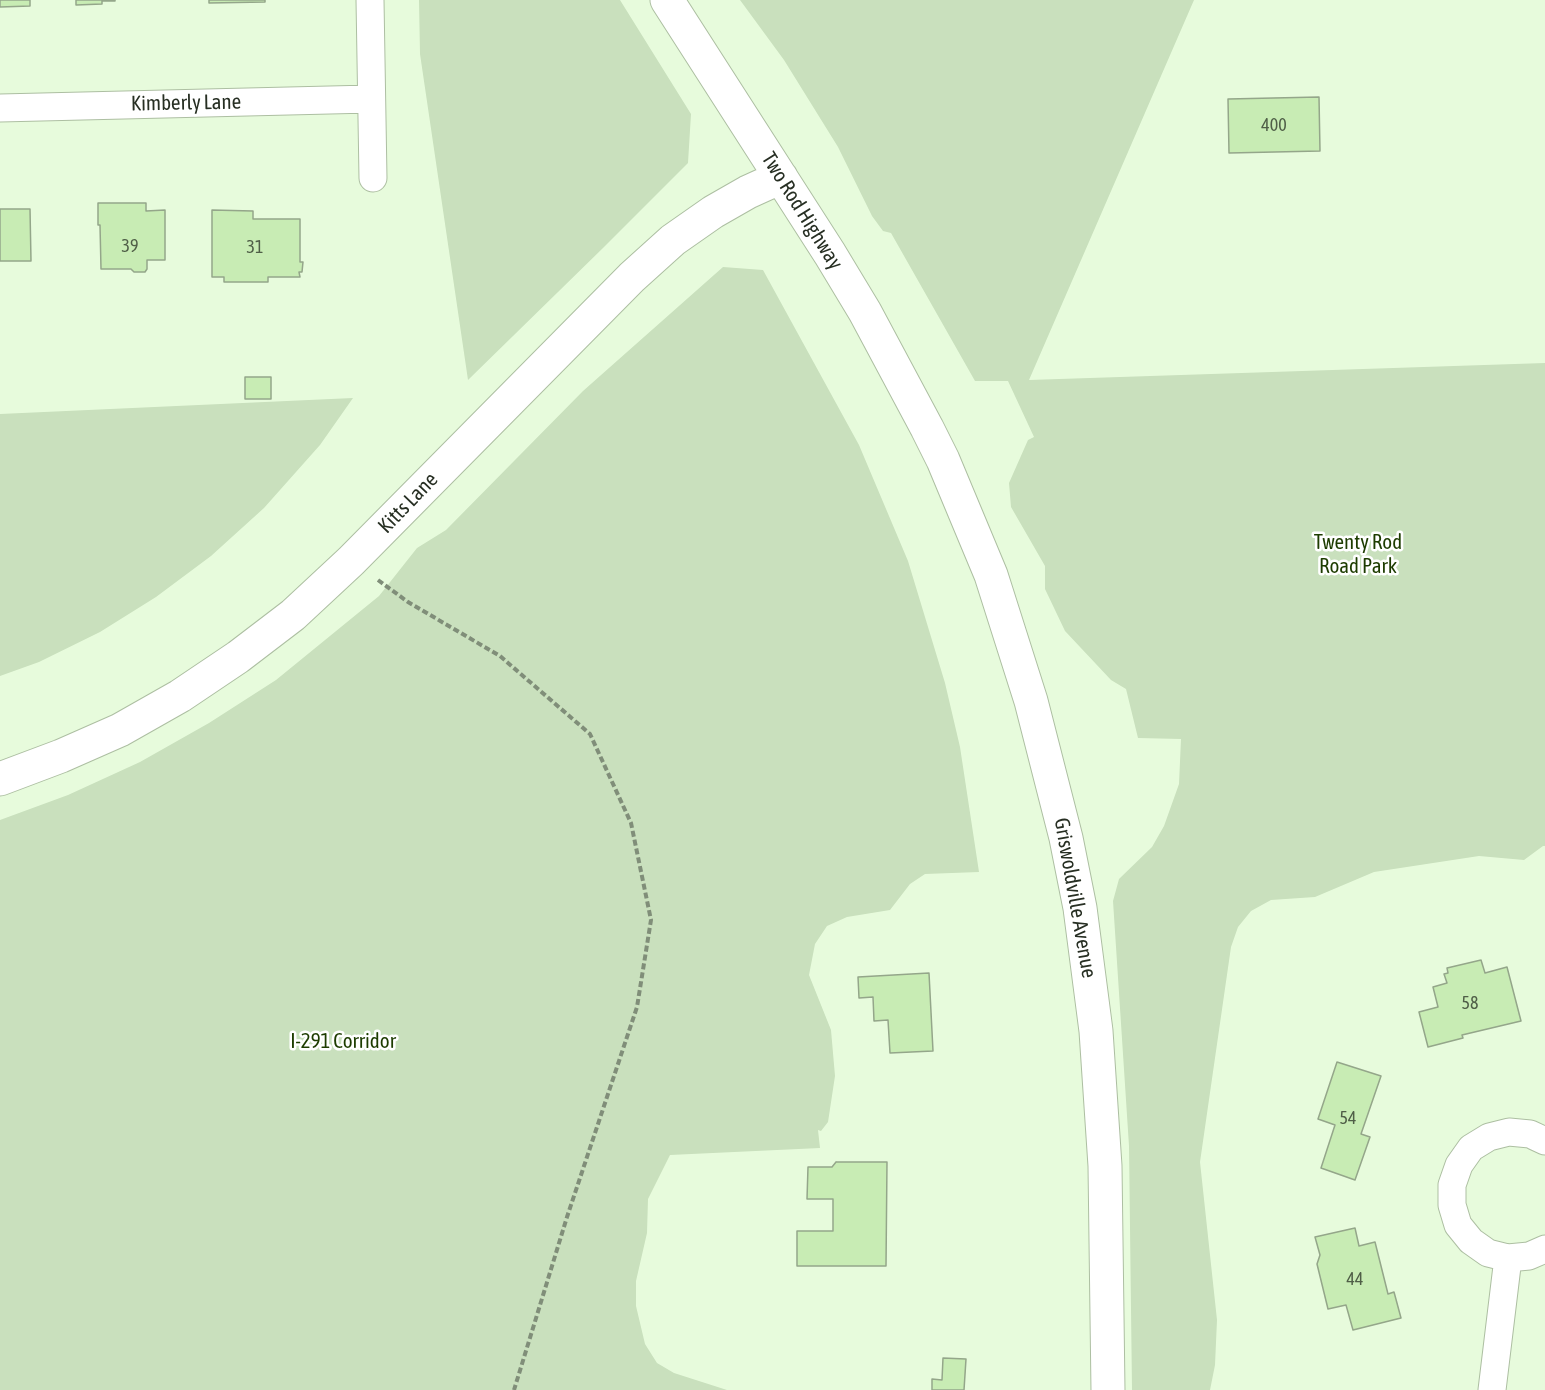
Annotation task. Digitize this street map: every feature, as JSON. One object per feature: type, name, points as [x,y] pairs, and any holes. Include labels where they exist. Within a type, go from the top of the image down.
[{"type":"street","points":[[370,0],[372,178]]},
{"type":"street","name":"Two Rod Highway","points":[[667,0],[830,254],[865,312],[927,428]]},
{"type":"street","name":"Kimberly Lane","points":[[0,108],[371,99]]},
{"type":"street","name":"Kitts Lane","points":[[0,779],[120,730],[180,696],[238,657],[293,615],[351,561],[632,277],[674,240],[713,212],[781,177]]},
{"type":"street","name":"Griswoldville Avenue","points":[[927,428],[943,460],[991,575],[1031,701],[1050,771],[1080,908],[1096,1031],[1106,1177],[1108,1390]]},
{"type":"street","points":[[1545,1141],[1530,1134],[1509,1132],[1489,1137],[1471,1148],[1459,1165],[1452,1185],[1452,1205],[1458,1225],[1471,1241],[1488,1252],[1508,1258],[1528,1256],[1545,1249]]},
{"type":"street","points":[[1492,1390],[1508,1258]]},
{"type":"path","points":[[351,561],[408,602],[500,656],[590,734],[631,823],[651,920],[637,1008],[567,1217],[514,1390]]},
{"type":"green space","points":[[419,0],[620,0],[691,114],[688,163],[468,380],[420,54]]},
{"type":"green space","name":"Twenty Rod Road Park","points":[[740,0],[1194,0],[1029,380],[1545,363],[1545,846],[1524,860],[1479,856],[1374,872],[1315,897],[1271,900],[1251,911],[1238,927],[1231,947],[1200,1162],[1217,1320],[1215,1365],[1210,1390],[1132,1390],[1129,1146],[1113,901],[1119,879],[1152,847],[1164,826],[1179,784],[1181,739],[1138,738],[1126,689],[1111,680],[1065,631],[1045,589],[1045,566],[1011,507],[1009,483],[1028,440],[1034,437],[1008,381],[975,381],[891,233],[883,231],[872,216],[838,147],[784,60]]},
{"type":"green space","name":"I-291 Corridor","points":[[723,267],[763,270],[859,445],[908,561],[945,683],[960,747],[979,872],[925,874],[910,884],[890,910],[847,917],[827,926],[815,944],[809,975],[831,1030],[835,1076],[828,1122],[821,1131],[818,1130],[820,1148],[670,1155],[648,1199],[647,1233],[636,1281],[636,1306],[645,1344],[657,1363],[674,1373],[727,1390],[0,1390],[0,820],[68,795],[140,762],[209,723],[276,680],[379,596],[417,548],[446,530],[583,391]]},
{"type":"green space","points":[[353,398],[320,445],[264,508],[211,556],[156,597],[100,632],[39,662],[0,676],[0,414]]},
{"type":"building","points":[[0,0],[30,0],[30,6],[0,7]]},
{"type":"building","points":[[76,0],[115,0],[115,1],[76,5]]},
{"type":"building","points":[[209,0],[265,0],[265,2],[209,3]]},
{"type":"building","points":[[1319,97],[1320,151],[1229,153],[1228,99]]},
{"type":"building","points":[[98,203],[146,203],[146,211],[165,210],[165,260],[147,260],[145,272],[134,272],[131,269],[101,269]]},
{"type":"building","points":[[0,209],[30,209],[31,261],[0,261]]},
{"type":"building","points":[[212,210],[253,211],[253,219],[300,219],[300,262],[303,262],[302,272],[299,272],[300,277],[268,277],[268,282],[224,282],[224,277],[212,277]]},
{"type":"building","points":[[245,377],[271,377],[271,399],[245,399]]},
{"type":"building","points":[[1481,960],[1485,973],[1507,967],[1521,1021],[1462,1035],[1463,1038],[1428,1047],[1419,1012],[1438,1007],[1433,987],[1447,983],[1444,974],[1448,973],[1447,968]]},
{"type":"building","points":[[929,973],[933,1051],[890,1053],[888,1020],[874,1021],[873,997],[859,998],[858,977]]},
{"type":"building","points":[[1337,1062],[1381,1076],[1361,1134],[1370,1137],[1355,1180],[1321,1168],[1335,1125],[1318,1119]]},
{"type":"building","points":[[836,1162],[887,1162],[886,1266],[797,1266],[797,1231],[833,1231],[833,1199],[807,1199],[808,1167],[832,1167]]},
{"type":"building","points":[[1355,1228],[1359,1246],[1375,1242],[1388,1294],[1394,1292],[1401,1318],[1353,1330],[1346,1305],[1328,1309],[1317,1264],[1320,1255],[1315,1237]]},
{"type":"building","points":[[943,1358],[966,1359],[964,1390],[932,1390],[932,1379],[942,1380]]}]
